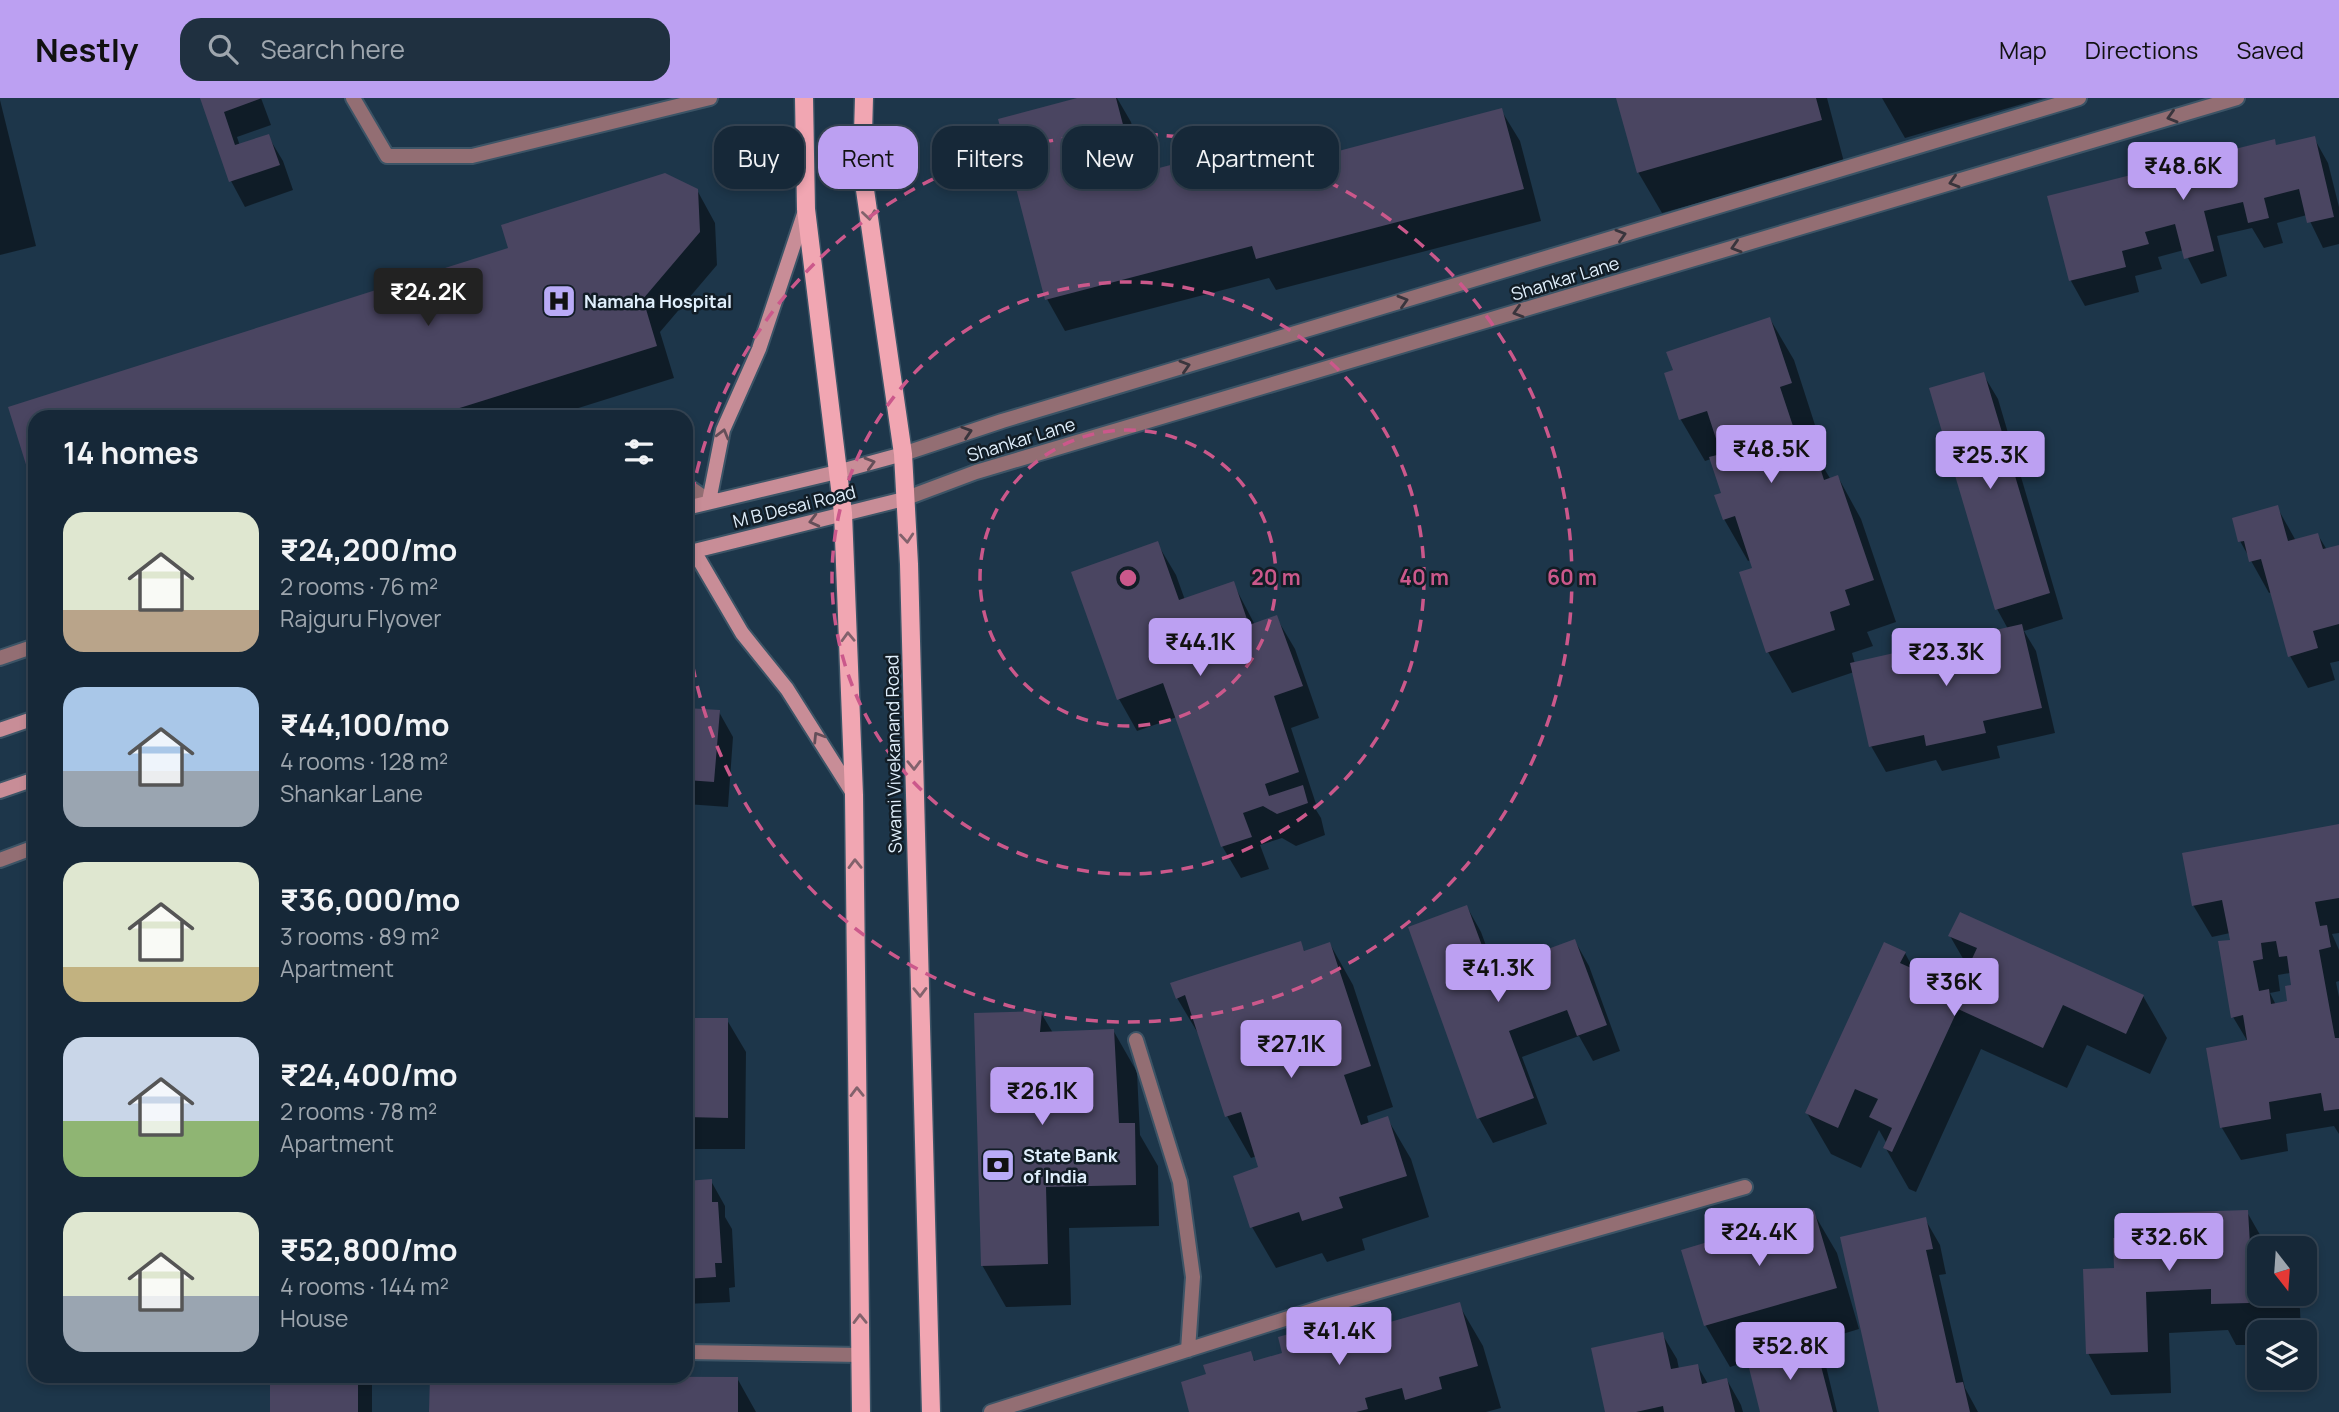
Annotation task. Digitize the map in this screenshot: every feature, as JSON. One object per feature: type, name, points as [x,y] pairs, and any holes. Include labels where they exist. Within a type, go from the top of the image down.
[{"type":"main road","points":[[804,98],[806,209],[843,513],[854,795],[861,1412]]},
{"type":"main road","name":"Swami Vivekanand Road","points":[[864,98],[862,169],[903,454],[909,564],[930,1412]]},
{"type":"main road","points":[[709,501],[723,430],[759,349],[806,209]]},
{"type":"main road","name":"M B Desai Road","points":[[693,506],[903,454]]},
{"type":"main road","name":"M B Desai Road","points":[[693,554],[904,499]]},
{"type":"main road","points":[[693,561],[743,633],[787,689],[854,795]]},
{"type":"main road","points":[[0,730],[28,720]]},
{"type":"main road","points":[[0,791],[28,781]]},
{"type":"street","points":[[353,98],[387,156],[472,156],[710,98]]},
{"type":"street","name":"Shankar Lane","points":[[903,454],[1028,413],[2079,98]]},
{"type":"street","name":"Shankar Lane","points":[[904,499],[1003,464],[2237,98]]},
{"type":"street","points":[[693,490],[709,501]]},
{"type":"street","points":[[0,658],[28,648]]},
{"type":"street","points":[[0,860],[28,850]]},
{"type":"street","points":[[1136,1040],[1180,1182],[1193,1277],[1188,1350]]},
{"type":"street","points":[[991,1412],[1323,1307],[1745,1187]]},
{"type":"street","points":[[693,1352],[860,1355]]},
{"type":"building","points":[[200,98],[262,98],[224,112],[235,145],[269,134],[280,165],[229,182]]},
{"type":"building","points":[[1077,98],[1116,98],[1123,126],[1062,126],[1062,189],[1158,189],[1158,168],[1172,165],[1172,189],[1339,189],[1339,151],[1502,108],[1524,189],[1256,259],[1252,246],[1045,300],[1016,189],[1048,189],[1048,126],[1000,126],[998,119]]},
{"type":"building","points":[[1616,98],[1816,98],[1822,120],[1637,173]]},
{"type":"building","points":[[2315,136],[2334,217],[2307,223],[2299,189],[2264,198],[2269,218],[2248,223],[2243,202],[2204,211],[2214,251],[2184,259],[2175,224],[2145,232],[2149,244],[2122,251],[2126,267],[2069,281],[2047,196],[2275,139],[2276,145]]},
{"type":"building","points":[[665,173],[698,189],[700,232],[643,299],[657,346],[453,410],[28,410],[28,471],[8,407],[508,248],[501,225]]},
{"type":"building","points":[[1770,317],[1792,383],[1780,387],[1801,450],[1813,445],[1824,480],[1838,475],[1874,580],[1845,590],[1850,605],[1830,612],[1835,630],[1766,653],[1739,572],[1752,568],[1735,516],[1723,520],[1714,495],[1721,493],[1709,457],[1721,454],[1707,411],[1679,420],[1664,373],[1673,370],[1666,352]]},
{"type":"building","points":[[1984,372],[2050,593],[1995,610],[1929,388]]},
{"type":"building","points":[[2278,505],[2288,541],[2318,533],[2323,549],[2339,545],[2339,624],[2313,631],[2318,648],[2288,657],[2261,559],[2249,562],[2244,541],[2238,542],[2232,518]]},
{"type":"building","points":[[1158,541],[1179,600],[1234,581],[1249,625],[1277,615],[1303,686],[1274,696],[1299,772],[1265,784],[1269,796],[1303,785],[1308,803],[1277,814],[1263,806],[1243,813],[1252,837],[1221,847],[1163,683],[1117,700],[1071,572]]},
{"type":"building","points":[[2022,624],[2042,708],[1983,721],[1986,733],[1926,746],[1924,735],[1869,747],[1850,663]]},
{"type":"building","points":[[693,708],[720,710],[714,782],[693,780]]},
{"type":"building","points":[[2339,824],[2339,898],[2315,902],[2320,926],[2327,925],[2331,947],[2319,950],[2335,1038],[2339,1038],[2339,1109],[2324,1111],[2321,1093],[2269,1102],[2271,1119],[2220,1128],[2206,1048],[2247,1040],[2243,1015],[2231,1018],[2218,941],[2230,940],[2222,900],[2192,906],[2182,853]],"holes":[[[2276,941],[2279,957],[2287,956],[2291,985],[2285,986],[2287,1001],[2271,1004],[2269,989],[2259,991],[2253,961],[2263,959],[2261,943]]]},
{"type":"building","points":[[1467,905],[1491,970],[1575,939],[1607,1025],[1577,1036],[1567,1010],[1509,1031],[1534,1098],[1477,1119],[1408,927]]},
{"type":"building","points":[[1960,912],[2144,995],[2126,1034],[2063,1005],[2043,1048],[1958,1009],[1892,1152],[1883,1148],[1892,1128],[1869,1117],[1878,1099],[1855,1089],[1838,1128],[1805,1113],[1884,942],[1906,952],[1900,963],[1958,989],[1977,948],[1948,936]]},
{"type":"building","points":[[1301,941],[1304,951],[1330,942],[1371,1066],[1344,1075],[1361,1125],[1388,1116],[1407,1176],[1339,1197],[1343,1208],[1302,1221],[1299,1212],[1250,1228],[1233,1176],[1258,1167],[1241,1112],[1225,1117],[1185,995],[1176,999],[1170,983]]},
{"type":"building","points":[[1042,1011],[1040,1032],[1114,1029],[1119,1123],[1135,1123],[1136,1185],[1046,1187],[1048,1264],[981,1266],[974,1013]]},
{"type":"building","points":[[693,1018],[728,1018],[728,1118],[693,1117]]},
{"type":"building","points":[[712,1179],[712,1202],[718,1202],[722,1263],[715,1263],[716,1277],[693,1279],[693,1180]]},
{"type":"building","points":[[1814,1210],[1837,1288],[1704,1326],[1681,1250]]},
{"type":"building","points":[[2248,1210],[2247,1303],[2211,1304],[2211,1289],[2146,1292],[2148,1352],[2086,1354],[2083,1269],[2114,1268],[2113,1238],[2129,1238],[2129,1221],[2153,1220],[2153,1213]]},
{"type":"building","points":[[1926,1217],[1933,1249],[1926,1250],[1956,1383],[1963,1382],[1970,1412],[1879,1412],[1840,1237]]},
{"type":"building","points":[[1460,1302],[1478,1366],[1439,1377],[1442,1389],[1405,1400],[1402,1388],[1365,1398],[1368,1409],[1356,1412],[1189,1412],[1181,1382],[1206,1374],[1203,1365],[1251,1351],[1254,1361],[1282,1353],[1278,1337],[1343,1319],[1348,1334]]},
{"type":"building","points":[[1663,1332],[1671,1369],[1698,1364],[1702,1384],[1727,1378],[1735,1412],[1664,1412],[1663,1406],[1636,1412],[1605,1412],[1591,1348]]},
{"type":"building","points":[[1815,1343],[1833,1412],[1760,1412],[1747,1360]]},
{"type":"building","points":[[693,1377],[738,1377],[738,1412],[429,1412],[430,1383],[693,1383]]},
{"type":"building","points":[[270,1383],[358,1383],[358,1412],[270,1412]]},
{"type":"place","name":"Namaha Hospital","points":[[559,301]]},
{"type":"place","name":"State Bank of India","points":[[998,1165]]}]
